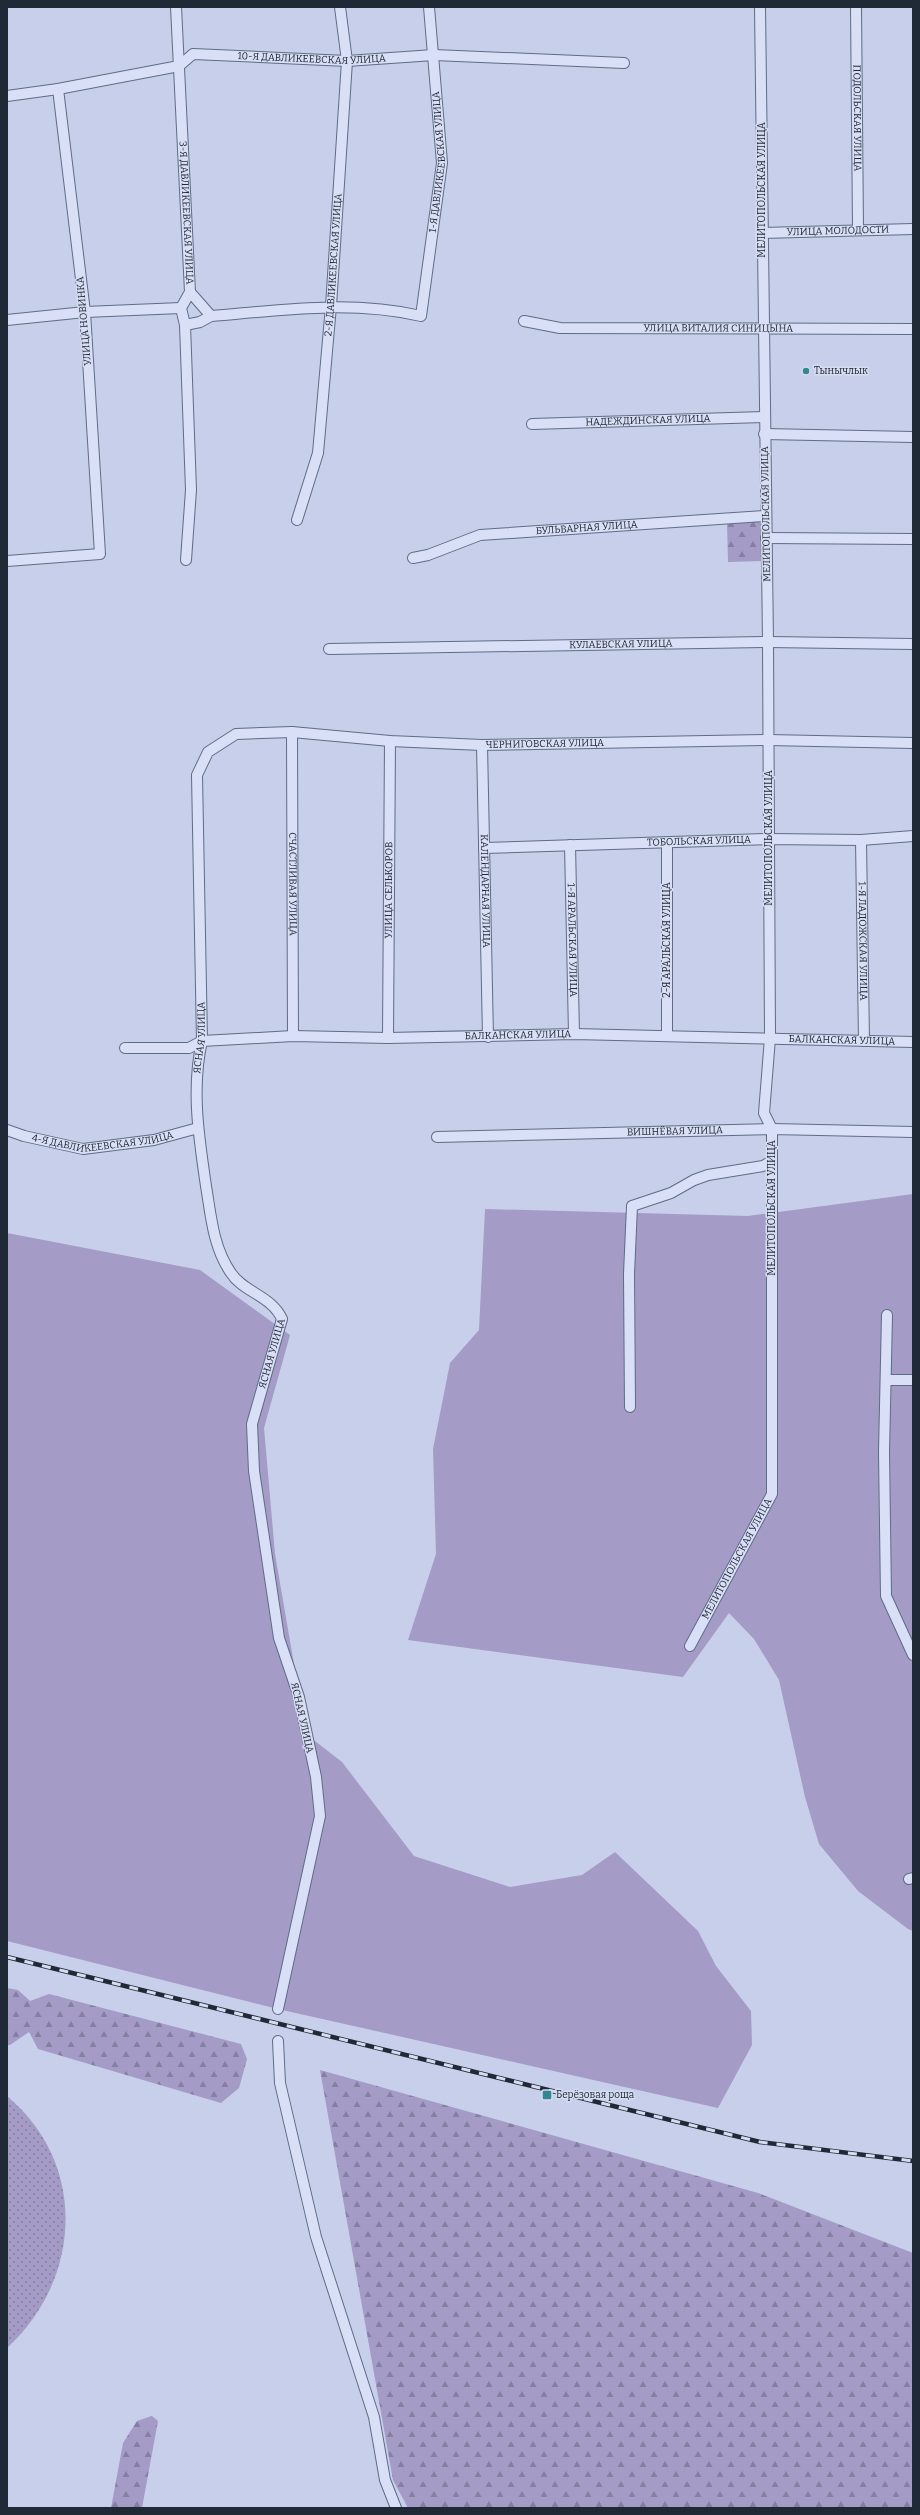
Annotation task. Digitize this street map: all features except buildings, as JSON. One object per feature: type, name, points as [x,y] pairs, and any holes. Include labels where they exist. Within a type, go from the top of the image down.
[{"type":"street","name":"3-Я ДАВЛИКЕЕВСКАЯ УЛИЦА","points":[[176,7],[190,292],[180,308]]},
{"type":"street","name":"2-Я ДАВЛИКЕЕВСКАЯ УЛИЦА","points":[[297,520],[318,453],[331,306],[347,61],[340,7]]},
{"type":"street","name":"1-Я ДАВЛИКЕЕВСКАЯ УЛИЦА","points":[[331,306],[397,311],[421,316],[442,162],[434,54],[428,7]]},
{"type":"street","name":"МЕЛИТОПОЛЬСКАЯ УЛИЦА","points":[[690,1646],[772,1494],[772,1129],[764,1113],[770,1038],[768,642],[765,516],[760,7]]},
{"type":"street","name":"ПОДОЛЬСКАЯ УЛИЦА","points":[[856,7],[858,229]]},
{"type":"street","name":"10-Я ДАВЛИКЕЕВСКАЯ УЛИЦА","points":[[7,96],[58,89],[179,66],[193,54],[347,61],[434,54],[624,63]]},
{"type":"street","name":"УЛИЦА НОВИНКА","points":[[7,561],[100,554],[85,312],[58,89]]},
{"type":"street","name":"УЛИЦА МОЛОДОСТИ","points":[[762,233],[858,229],[913,229]]},
{"type":"street","points":[[190,292],[211,316]]},
{"type":"street","points":[[185,325],[200,322],[211,316],[331,306]]},
{"type":"street","points":[[7,320],[85,312],[180,308],[185,325],[191,490],[186,560]]},
{"type":"street","name":"УЛИЦА ВИТАЛИЯ СИНИЦЫНА","points":[[524,321],[560,328],[763,327],[913,329]]},
{"type":"street","name":"НАДЕЖДИНСКАЯ УЛИЦА","points":[[532,424],[764,417]]},
{"type":"street","points":[[764,434],[913,437]]},
{"type":"street","name":"БУЛЬВАРНАЯ УЛИЦА","points":[[413,558],[428,555],[480,535],[765,516]]},
{"type":"street","points":[[766,538],[913,539]]},
{"type":"street","name":"КУЛАЕВСКАЯ УЛИЦА","points":[[329,649],[768,642],[913,644]]},
{"type":"street","name":"ЧЕРНИГОВСКАЯ УЛИЦА","points":[[197,775],[208,752],[236,734],[292,732],[390,741],[482,745],[768,740],[913,743]]},
{"type":"street","name":"СЧАСТЛИВАЯ УЛИЦА","points":[[292,732],[293,1036]]},
{"type":"street","name":"УЛИЦА СЕЛЬКОРОВ","points":[[388,1038],[390,741]]},
{"type":"street","name":"КАЛЕНДАРНАЯ УЛИЦА","points":[[482,745],[488,1037]]},
{"type":"street","name":"ЯСНАЯ УЛИЦА","points":[[197,775],[202,1041],[197,1060],[198,1128],[216,1245],[231,1275],[277,1308],[282,1319],[252,1424],[254,1471],[279,1638],[299,1697],[316,1777],[320,1816],[278,2008]]},
{"type":"street","name":"ТОБОЛЬСКАЯ УЛИЦА","points":[[484,848],[667,844],[768,839],[861,840],[913,836]]},
{"type":"street","name":"1-Я ЛАДОЖСКАЯ УЛИЦА","points":[[861,840],[864,1041]]},
{"type":"street","name":"2-Я АРАЛЬСКАЯ УЛИЦА","points":[[667,844],[667,1036]]},
{"type":"street","name":"1-Я АРАЛЬСКАЯ УЛИЦА","points":[[570,846],[574,1034]]},
{"type":"street","name":"БАЛКАНСКАЯ УЛИЦА","points":[[125,1048],[188,1048],[202,1041],[293,1036],[388,1038],[574,1034],[913,1042]]},
{"type":"street","name":"4-Я ДАВЛИКЕЕВСКАЯ УЛИЦА","points":[[7,1130],[24,1136],[83,1149],[154,1140],[198,1128]]},
{"type":"street","name":"ВИШНЁВАЯ УЛИЦА","points":[[437,1137],[772,1129],[913,1132]]},
{"type":"street","points":[[630,1407],[629,1274],[632,1206],[671,1193],[701,1177],[763,1166],[772,1161]]},
{"type":"street","points":[[887,1314],[886,1596],[913,1655]]},
{"type":"street","points":[[886,1380],[913,1380]]},
{"type":"street","points":[[278,2041],[280,2083],[316,2237],[374,2418],[385,2480],[396,2508]]},
{"type":"green space","points":[[760,520],[762,561],[728,562],[727,522]]},
{"type":"green space","points":[[913,1194],[913,1931],[908,1929],[858,1891],[819,1844],[805,1797],[779,1680],[754,1639],[729,1613],[683,1677],[408,1640],[436,1554],[433,1449],[450,1363],[479,1330],[485,1209],[748,1216]]},
{"type":"green space","points":[[7,1233],[200,1270],[290,1335],[264,1428],[275,1554],[306,1734],[342,1762],[414,1856],[510,1887],[582,1875],[615,1852],[698,1931],[716,1966],[751,2011],[752,2045],[718,2108],[278,2009],[7,1941]]},
{"type":"green space","points":[[7,1988],[18,1990],[30,2001],[49,1994],[241,2044],[247,2059],[239,2088],[221,2103],[38,2049],[29,2032],[10,2045],[7,2045]]},
{"type":"green space","name":"Берёзовая роща","points":[[320,2070],[758,2193],[913,2253],[913,2508],[408,2508],[393,2480]]},
{"type":"green space","points":[[7,2096],[33,2124],[52,2154],[62,2187],[66,2222],[61,2256],[50,2289],[32,2320],[7,2348]]},
{"type":"green space","points":[[152,2416],[158,2421],[142,2508],[111,2508],[123,2443],[137,2421]]},
{"type":"railway","points":[[7,1957],[760,2142],[913,2161]]},
{"type":"place","name":"Тынычлык","points":[[806,371]]},
{"type":"place","name":"Берёзовая роща","points":[[547,2095]]}]
